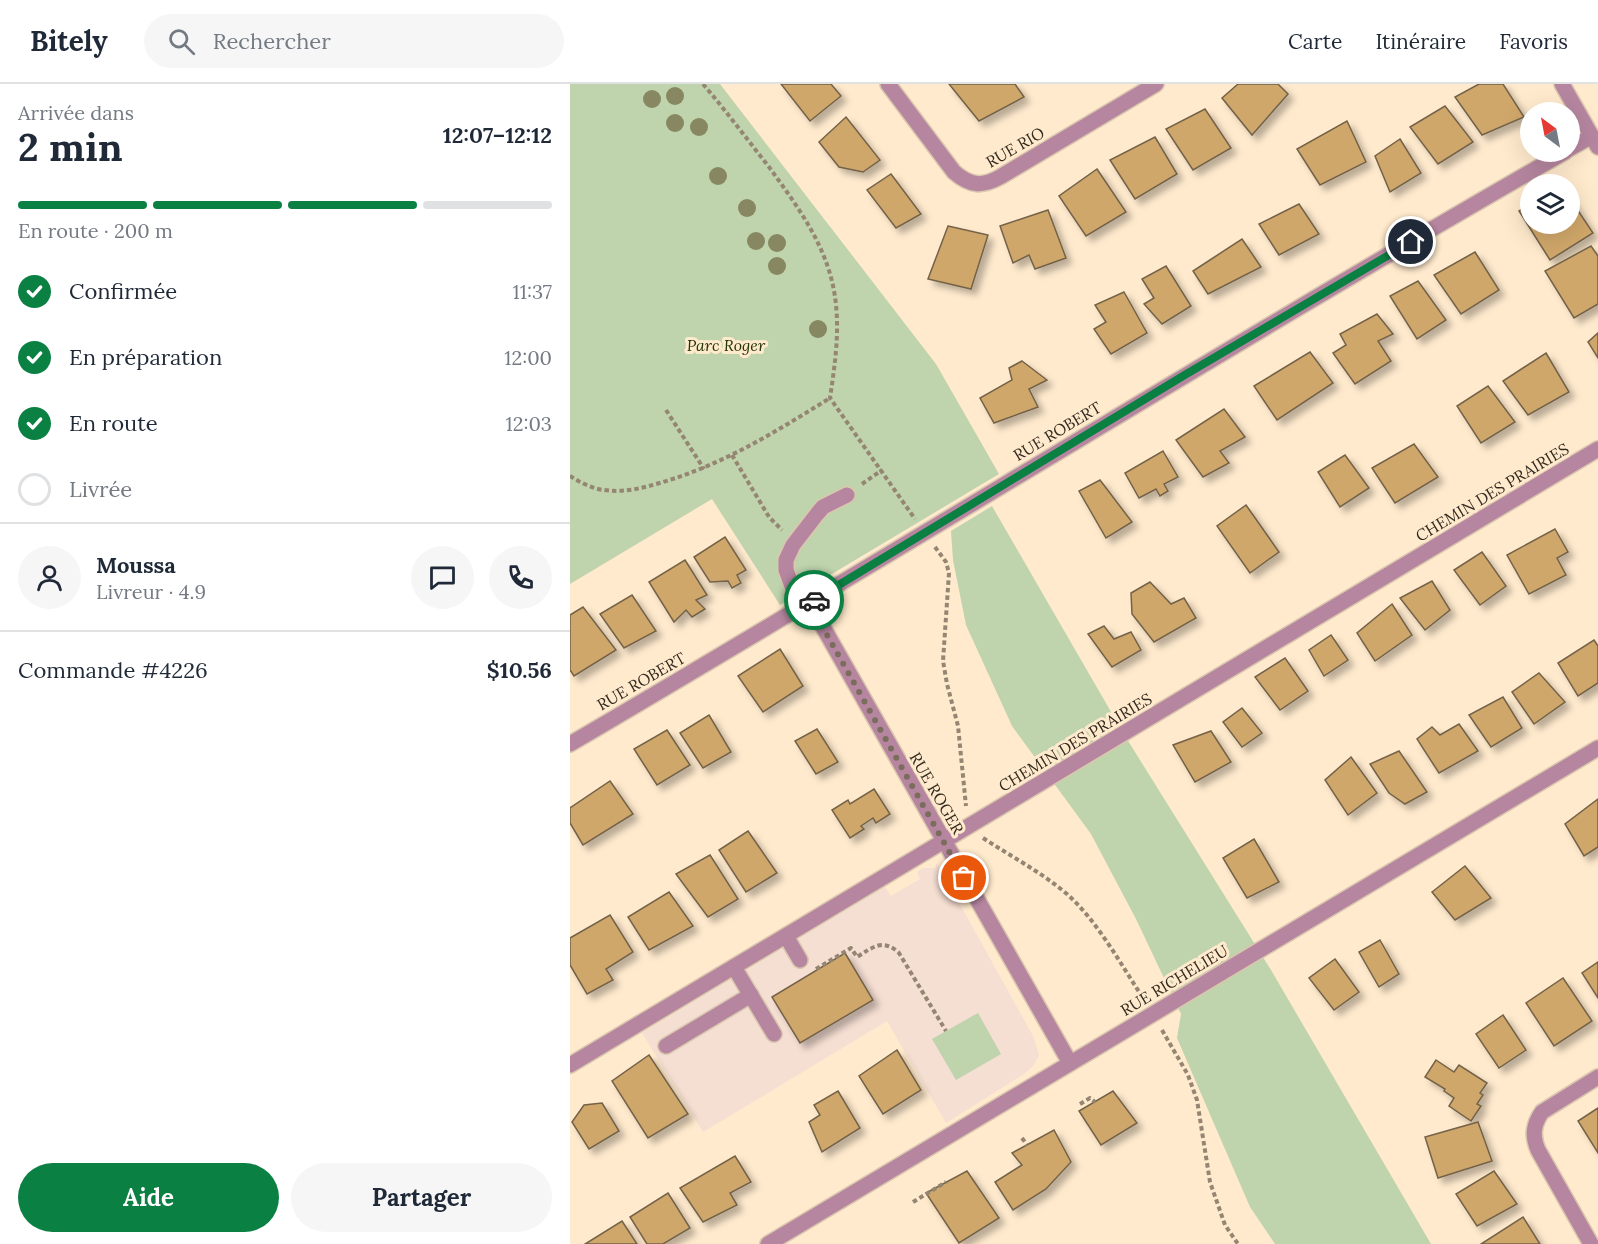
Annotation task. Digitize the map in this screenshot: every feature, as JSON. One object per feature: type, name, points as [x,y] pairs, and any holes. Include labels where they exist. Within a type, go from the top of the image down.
[{"type":"street","name":"RUE RIO","points":[[888,84],[954,172],[963,180],[980,185],[1000,177],[1156,84]]},
{"type":"street","points":[[1562,84],[1595,141],[1580,146]]},
{"type":"street","name":"RUE ROBERT","points":[[570,744],[809,603],[1183,376],[1548,162]]},
{"type":"street","name":"CHEMIN DES PRAIRIES","points":[[570,1065],[1598,449]]},
{"type":"street","name":"RUE ROGER","points":[[847,495],[823,507],[793,545],[786,560],[786,570],[793,589],[797,595],[809,603],[1071,1063]]},
{"type":"street","name":"RUE RICHELIEU","points":[[768,1244],[1598,748]]},
{"type":"street","points":[[786,936],[800,960]]},
{"type":"street","points":[[734,967],[774,1034]]},
{"type":"street","points":[[666,1046],[751,995]]},
{"type":"street","points":[[1592,1244],[1538,1150],[1533,1135],[1542,1112],[1598,1077]]},
{"type":"path","points":[[703,84],[790,196],[818,241],[835,294],[837,314],[837,353],[830,398],[917,522]]},
{"type":"path","points":[[570,476],[602,490],[638,489],[704,469],[772,435],[830,398]]},
{"type":"path","points":[[666,410],[704,469]]},
{"type":"path","points":[[732,455],[770,517],[778,524]]},
{"type":"path","points":[[930,539],[946,562],[949,573],[943,661],[958,726],[966,807]]},
{"type":"path","points":[[980,836],[1035,870],[1077,905],[1115,954],[1147,1004]]},
{"type":"path","points":[[809,974],[851,948],[857,957],[875,946],[885,944],[899,953],[946,1031]]},
{"type":"path","points":[[1159,1026],[1188,1076],[1197,1100],[1204,1155],[1215,1198],[1225,1225],[1238,1244]]},
{"type":"path","points":[[1080,1104],[1090,1098],[1095,1102]]},
{"type":"path","points":[[1022,1138],[1027,1145]]},
{"type":"path","points":[[913,1202],[946,1182]]},
{"type":"shaded area","points":[[937,863],[1033,1036],[1039,1055],[1034,1065],[1024,1074],[946,1123],[887,1021],[703,1132],[642,1033],[885,887],[891,896],[920,879],[917,872],[923,868],[935,868]]},
{"type":"green space","name":"Parc Roger","points":[[570,84],[720,84],[936,364],[999,474],[780,605],[712,499],[570,584]]},
{"type":"green space","points":[[992,506],[1125,736],[1271,970],[1431,1244],[1275,1244],[1250,1207],[1177,1038],[1181,1014],[1136,919],[1091,834],[1012,726],[966,625],[953,560],[951,531]]},
{"type":"green space","points":[[978,1013],[1001,1054],[956,1080],[932,1039]]},
{"type":"building","points":[[781,84],[831,84],[841,96],[810,121]]},
{"type":"building","points":[[949,84],[1015,84],[1024,97],[979,121]]},
{"type":"building","points":[[1238,84],[1278,84],[1288,94],[1252,135],[1222,98]]},
{"type":"building","points":[[1479,84],[1503,84],[1520,111],[1520,119],[1482,135],[1455,97]]},
{"type":"building","points":[[1445,106],[1473,142],[1438,164],[1410,127]]},
{"type":"building","points":[[1205,109],[1231,148],[1193,170],[1166,129]]},
{"type":"building","points":[[846,117],[880,160],[863,172],[839,167],[819,142]]},
{"type":"building","points":[[1347,121],[1366,162],[1320,185],[1297,149]]},
{"type":"building","points":[[1155,137],[1177,174],[1135,199],[1110,160]]},
{"type":"building","points":[[1400,139],[1421,173],[1390,192],[1375,156]]},
{"type":"building","points":[[1097,169],[1126,212],[1086,236],[1059,196]]},
{"type":"building","points":[[891,174],[921,214],[896,228],[867,190]]},
{"type":"building","points":[[1299,204],[1319,234],[1279,255],[1259,224]]},
{"type":"building","points":[[1048,210],[1066,258],[1035,269],[1029,255],[1013,263],[1000,226]]},
{"type":"building","points":[[1580,214],[1593,233],[1550,260],[1534,234],[1580,234]]},
{"type":"building","points":[[948,226],[988,235],[971,289],[928,279]]},
{"type":"building","points":[[1242,239],[1261,267],[1208,294],[1193,271]]},
{"type":"building","points":[[1591,246],[1598,256],[1598,304],[1574,318],[1545,271]]},
{"type":"building","points":[[1475,252],[1499,290],[1461,314],[1434,275]]},
{"type":"building","points":[[1166,266],[1191,306],[1162,324],[1144,304],[1154,298],[1142,279]]},
{"type":"building","points":[[1418,281],[1446,320],[1417,339],[1390,296]]},
{"type":"building","points":[[1124,292],[1147,333],[1111,354],[1094,329],[1106,322],[1095,305]]},
{"type":"building","points":[[1377,314],[1393,334],[1378,341],[1391,361],[1355,384],[1333,353],[1346,345],[1340,334]]},
{"type":"building","points":[[1598,333],[1598,358],[1588,342]]},
{"type":"building","points":[[1310,352],[1333,383],[1277,420],[1254,386]]},
{"type":"building","points":[[1546,353],[1569,392],[1528,415],[1503,381]]},
{"type":"building","points":[[1022,361],[1047,380],[1029,389],[1038,407],[994,423],[980,398],[1012,380],[1009,368]]},
{"type":"building","points":[[1488,386],[1515,422],[1481,443],[1457,406]]},
{"type":"building","points":[[1224,409],[1245,437],[1220,451],[1229,463],[1203,477],[1176,440]]},
{"type":"building","points":[[1414,444],[1438,477],[1395,503],[1372,468]]},
{"type":"building","points":[[1163,451],[1178,477],[1164,484],[1168,491],[1160,496],[1156,489],[1139,498],[1125,473]]},
{"type":"building","points":[[1345,455],[1369,488],[1340,507],[1318,472]]},
{"type":"building","points":[[1100,480],[1132,522],[1106,538],[1079,491]]},
{"type":"building","points":[[1246,505],[1279,552],[1250,573],[1217,526]]},
{"type":"building","points":[[1555,529],[1568,552],[1557,558],[1566,575],[1529,594],[1507,555]]},
{"type":"building","points":[[725,537],[746,570],[737,575],[741,583],[732,588],[728,581],[710,582],[694,557]]},
{"type":"building","points":[[1482,552],[1506,586],[1480,605],[1454,570]]},
{"type":"building","points":[[685,560],[707,595],[696,600],[705,609],[692,617],[686,610],[674,622],[649,582]]},
{"type":"building","points":[[1432,581],[1450,610],[1425,630],[1400,598]]},
{"type":"building","points":[[1150,582],[1171,604],[1184,598],[1196,618],[1154,642],[1132,614],[1131,593]]},
{"type":"building","points":[[632,595],[656,631],[624,648],[600,614]]},
{"type":"building","points":[[1392,604],[1412,635],[1375,661],[1357,633]]},
{"type":"building","points":[[583,607],[616,650],[574,676],[570,670],[570,615]]},
{"type":"building","points":[[1104,626],[1114,639],[1131,632],[1141,650],[1112,667],[1088,634]]},
{"type":"building","points":[[1331,635],[1348,660],[1324,676],[1309,650]]},
{"type":"building","points":[[1594,640],[1598,646],[1598,683],[1578,696],[1558,663]]},
{"type":"building","points":[[780,649],[803,686],[763,712],[738,676]]},
{"type":"building","points":[[1285,658],[1308,691],[1280,710],[1255,677]]},
{"type":"building","points":[[1539,673],[1565,702],[1534,724],[1512,692]]},
{"type":"building","points":[[1503,697],[1522,728],[1491,747],[1469,715]]},
{"type":"building","points":[[1242,708],[1262,733],[1242,747],[1223,722]]},
{"type":"building","points":[[709,715],[731,752],[703,768],[680,733]]},
{"type":"building","points":[[1459,724],[1478,751],[1439,773],[1417,739],[1432,727],[1440,735]]},
{"type":"building","points":[[817,729],[838,762],[816,774],[795,741]]},
{"type":"building","points":[[667,730],[690,765],[657,785],[634,749]]},
{"type":"building","points":[[1211,731],[1231,762],[1195,782],[1173,745]]},
{"type":"building","points":[[1399,751],[1427,792],[1405,804],[1389,793],[1370,764]]},
{"type":"building","points":[[1351,757],[1377,793],[1348,815],[1325,780]]},
{"type":"building","points":[[610,781],[633,814],[583,845],[570,823],[570,808]]},
{"type":"building","points":[[874,789],[890,814],[876,823],[873,818],[861,826],[864,829],[850,838],[832,810],[848,800],[850,804]]},
{"type":"building","points":[[1598,799],[1598,847],[1584,856],[1565,824]]},
{"type":"building","points":[[748,831],[777,873],[746,892],[719,850]]},
{"type":"building","points":[[1254,839],[1279,882],[1247,898],[1223,858]]},
{"type":"building","points":[[710,855],[738,899],[708,917],[676,874]]},
{"type":"building","points":[[1465,866],[1491,898],[1455,920],[1432,892]]},
{"type":"building","points":[[669,892],[693,926],[649,950],[628,917]]},
{"type":"building","points":[[610,915],[633,952],[606,969],[613,980],[587,994],[570,965],[570,938]]},
{"type":"building","points":[[1380,940],[1399,974],[1379,987],[1359,952]]},
{"type":"building","points":[[845,953],[873,1000],[800,1043],[772,997]]},
{"type":"building","points":[[1335,959],[1359,992],[1334,1010],[1309,978]]},
{"type":"building","points":[[1598,962],[1598,998],[1582,973]]},
{"type":"building","points":[[1563,978],[1592,1021],[1554,1046],[1526,1003]]},
{"type":"building","points":[[1503,1015],[1526,1050],[1499,1068],[1476,1034]]},
{"type":"building","points":[[897,1050],[921,1090],[883,1114],[859,1076]]},
{"type":"building","points":[[649,1055],[688,1114],[648,1138],[612,1081]]},
{"type":"building","points":[[1436,1060],[1454,1072],[1459,1065],[1487,1083],[1480,1093],[1483,1095],[1477,1104],[1481,1106],[1471,1121],[1449,1106],[1454,1098],[1444,1091],[1445,1089],[1425,1077]]},
{"type":"building","points":[[838,1091],[860,1128],[822,1152],[809,1122],[820,1115],[814,1105]]},
{"type":"building","points":[[1113,1091],[1137,1123],[1101,1145],[1079,1111]]},
{"type":"building","points":[[602,1103],[619,1131],[589,1149],[572,1122],[584,1105]]},
{"type":"building","points":[[1598,1108],[1598,1153],[1578,1121]]},
{"type":"building","points":[[1478,1122],[1492,1161],[1438,1178],[1425,1137]]},
{"type":"building","points":[[1054,1130],[1071,1162],[1046,1189],[1013,1210],[995,1182],[1022,1165],[1012,1153]]},
{"type":"building","points":[[735,1156],[751,1182],[730,1193],[737,1205],[703,1222],[680,1188]]},
{"type":"building","points":[[967,1171],[999,1218],[959,1243],[926,1193]]},
{"type":"building","points":[[1494,1171],[1517,1204],[1477,1226],[1456,1194]]},
{"type":"building","points":[[668,1193],[690,1228],[663,1244],[647,1244],[630,1217]]},
{"type":"building","points":[[1523,1217],[1540,1244],[1481,1244]]},
{"type":"building","points":[[622,1221],[637,1244],[585,1244]]},
{"type":"way so far","points":[[814,600],[809,603],[964,878]]},
{"type":"route","points":[[814,600],[1183,376],[1411,242]]}]
